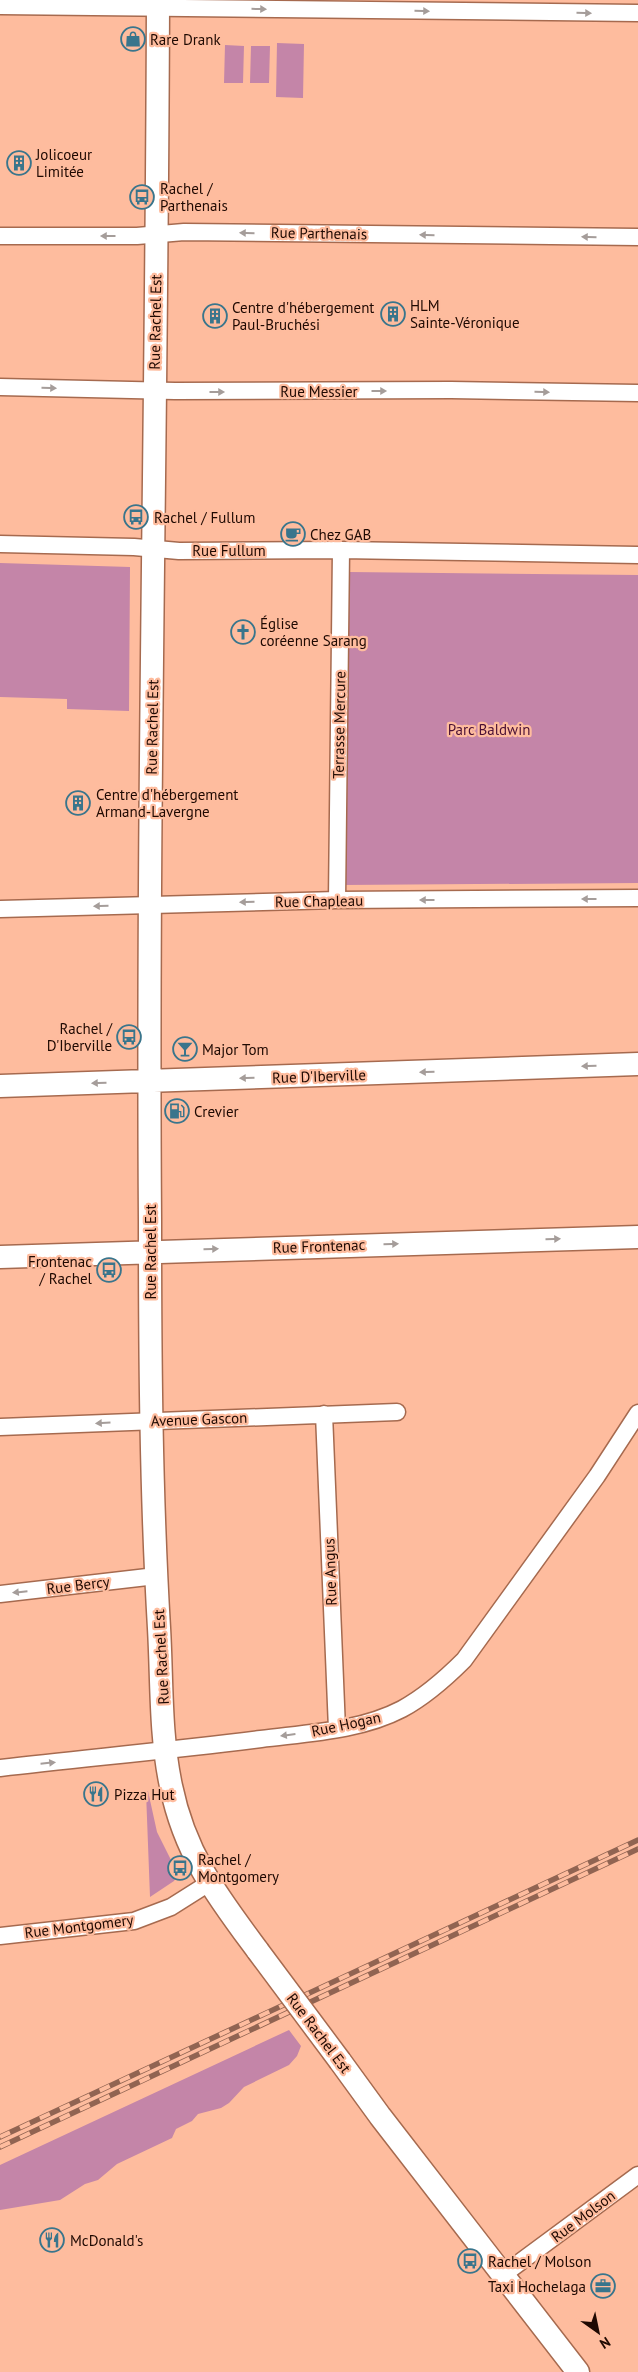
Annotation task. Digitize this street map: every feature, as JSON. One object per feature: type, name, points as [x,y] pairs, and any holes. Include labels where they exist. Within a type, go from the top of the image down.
[{"type":"main road","name":"Rue Rachel Est","points":[[158,4],[148,1082],[156,1576],[166,1750],[170,1785],[191,1851],[209,1883],[380,2116],[578,2372]]},
{"type":"main road","name":"Rue D'Iberville","points":[[0,1086],[638,1064]]},
{"type":"main road","name":"Rue Frontenac","points":[[0,1257],[638,1237]]},
{"type":"street","points":[[0,6],[158,4],[638,14]]},
{"type":"street","name":"Rue Parthenais","points":[[0,236],[138,236],[184,232],[638,238]]},
{"type":"street","name":"Rue Messier","points":[[0,387],[230,392],[451,390],[638,393]]},
{"type":"street","name":"Rue Fullum","points":[[0,544],[153,548],[179,551],[341,550],[638,556]]},
{"type":"street","name":"Terrasse Mercure","points":[[337,900],[341,550]]},
{"type":"street","name":"Rue Chapleau","points":[[0,909],[337,900],[638,898]]},
{"type":"street","name":"Avenue Gascon","points":[[0,1427],[397,1412]]},
{"type":"street","name":"Rue Hogan","points":[[0,1768],[337,1729],[375,1720],[402,1709],[440,1685],[464,1660],[597,1476],[638,1413]]},
{"type":"street","name":"Rue Angus","points":[[324,1414],[337,1729]]},
{"type":"street","name":"Rue Bercy","points":[[0,1594],[156,1576]]},
{"type":"street","name":"Rue Montgomery","points":[[0,1936],[134,1921],[171,1907],[209,1883]]},
{"type":"street","name":"Rue Molson","points":[[504,2274],[638,2175]]},
{"type":"green space","points":[[277,43],[304,44],[303,98],[276,97]]},
{"type":"green space","points":[[225,45],[244,46],[243,83],[224,83]]},
{"type":"green space","points":[[251,46],[270,46],[269,83],[250,83]]},
{"type":"green space","points":[[0,563],[130,567],[129,711],[67,709],[67,699],[0,697]]},
{"type":"green space","name":"Parc Baldwin","points":[[349,572],[638,575],[638,883],[341,885]]},
{"type":"green space","points":[[148,1791],[157,1832],[178,1874],[174,1881],[150,1897],[146,1792]]},
{"type":"green space","points":[[289,2030],[301,2046],[297,2056],[289,2065],[244,2087],[229,2103],[221,2108],[198,2114],[192,2121],[176,2129],[172,2138],[117,2164],[98,2180],[85,2184],[60,2200],[0,2210],[0,2165]]},
{"type":"railway","points":[[0,2137],[638,1840]]},
{"type":"railway","points":[[0,2147],[638,1849]]},
{"type":"place","name":"Rare Drank","points":[[133,39]]},
{"type":"place","name":"Jolicoeur Limitée","points":[[19,163]]},
{"type":"place","name":"Rachel / Parthenais","points":[[142,197]]},
{"type":"place","name":"HLM Sainte-Véronique","points":[[393,314]]},
{"type":"place","name":"Centre d'hébergement Paul-Bruchési","points":[[215,316]]},
{"type":"place","name":"Rachel / Fullum","points":[[136,517]]},
{"type":"place","name":"Chez GAB","points":[[293,534]]},
{"type":"place","name":"Église coréenne Sarang","points":[[243,632]]},
{"type":"place","name":"Centre d'hébergement Armand-Lavergne","points":[[78,803]]},
{"type":"place","name":"Rachel / D'Iberville","points":[[129,1037]]},
{"type":"place","name":"Major Tom","points":[[185,1049]]},
{"type":"place","name":"Crevier","points":[[177,1111]]},
{"type":"place","name":"Frontenac / Rachel","points":[[109,1270]]},
{"type":"place","name":"Pizza Hut","points":[[96,1794]]},
{"type":"place","name":"Rachel / Montgomery","points":[[180,1868]]},
{"type":"place","name":"McDonald's","points":[[52,2240]]},
{"type":"place","name":"Rachel / Molson","points":[[470,2261]]},
{"type":"place","name":"Taxi Hochelaga","points":[[603,2286]]}]
